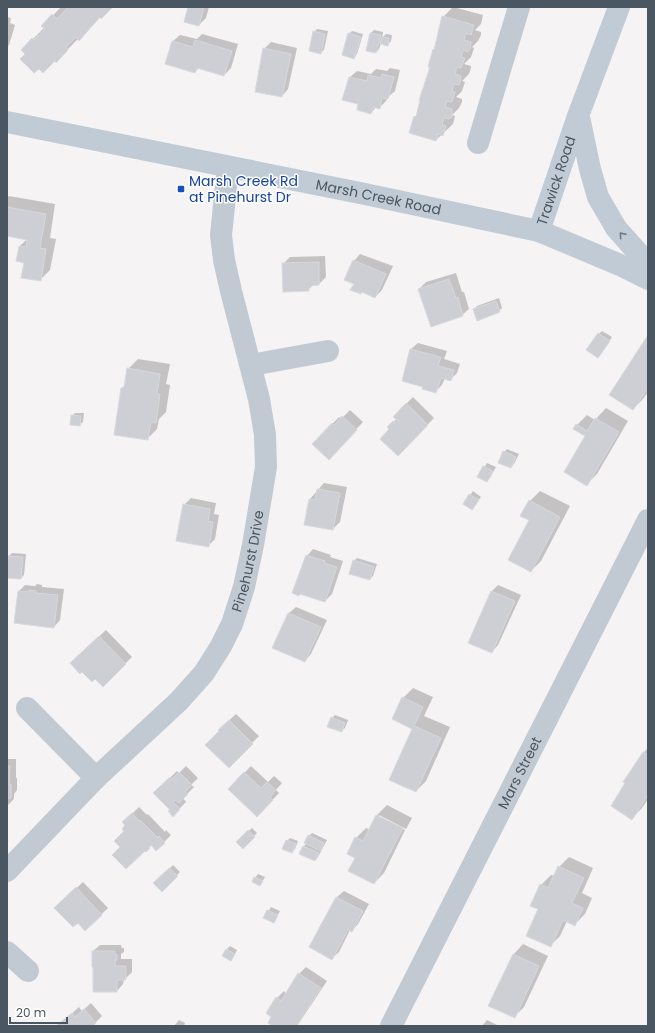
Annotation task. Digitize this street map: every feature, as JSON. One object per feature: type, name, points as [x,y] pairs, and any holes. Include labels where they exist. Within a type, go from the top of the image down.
[{"type":"street","points":[[478,143],[519,7]]},
{"type":"street","name":"Trawick Road","points":[[619,7],[578,116],[539,231],[648,279]]},
{"type":"street","name":"Trawick Road","points":[[578,116],[598,197],[616,228],[648,264]]},
{"type":"street","name":"Marsh Creek Road","points":[[7,122],[365,194],[539,231]]},
{"type":"street","name":"Pinehurst Drive","points":[[7,871],[96,778],[178,701],[204,673],[221,646],[232,624],[244,587],[253,545],[266,467],[265,435],[260,399],[224,260],[221,235],[228,167]]},
{"type":"street","points":[[251,365],[328,351]]},
{"type":"street","name":"Mars Street","points":[[391,1026],[648,520]]},
{"type":"street","points":[[27,708],[96,778]]},
{"type":"street","points":[[7,952],[28,971]]},
{"type":"building","points":[[67,7],[113,7],[101,19],[100,17],[79,41],[76,37],[66,47],[68,50],[56,63],[55,61],[43,73],[39,69],[34,73],[20,59],[25,54],[21,50],[32,38],[34,40],[45,29],[41,26],[52,14],[57,19]]},
{"type":"building","points":[[188,7],[204,7],[199,26],[184,22]]},
{"type":"building","points":[[442,16],[474,25],[471,35],[466,33],[464,40],[471,42],[470,49],[468,52],[463,50],[461,57],[465,58],[461,68],[457,67],[455,74],[461,76],[460,83],[459,85],[454,84],[452,91],[455,92],[452,102],[447,101],[445,107],[452,109],[452,117],[449,119],[444,118],[442,125],[446,126],[443,136],[438,134],[436,141],[409,133],[414,116],[416,117],[419,100],[430,67],[428,67],[433,49],[434,50]]},
{"type":"building","points":[[313,31],[325,34],[321,54],[309,51]]},
{"type":"building","points":[[348,33],[361,37],[354,59],[342,55]]},
{"type":"building","points":[[370,33],[381,35],[376,53],[366,51]]},
{"type":"building","points":[[382,37],[389,38],[388,46],[380,44]]},
{"type":"building","points":[[195,40],[232,51],[224,76],[197,68],[195,73],[165,64],[172,41],[193,47]]},
{"type":"building","points":[[263,48],[291,54],[282,97],[255,92]]},
{"type":"building","points":[[382,74],[394,77],[388,99],[382,98],[380,109],[373,107],[371,114],[357,110],[358,104],[342,100],[349,77],[367,81],[368,75],[381,78]]},
{"type":"building","points":[[7,207],[46,214],[40,248],[46,249],[41,281],[21,278],[24,263],[16,261],[19,246],[26,247],[27,240],[7,236]]},
{"type":"building","points":[[353,260],[386,274],[375,298],[362,292],[361,294],[350,290],[354,284],[344,280]]},
{"type":"building","points":[[319,262],[319,285],[309,286],[309,291],[283,292],[282,263]]},
{"type":"building","points":[[449,279],[456,298],[458,297],[463,316],[431,327],[418,289]]},
{"type":"building","points":[[496,301],[500,312],[477,321],[473,309]]},
{"type":"building","points":[[598,333],[610,341],[598,358],[586,350]]},
{"type":"building","points":[[648,335],[648,388],[633,410],[609,395]]},
{"type":"building","points":[[410,349],[441,357],[438,366],[454,370],[451,381],[441,378],[436,393],[422,389],[423,387],[402,381]]},
{"type":"building","points":[[127,368],[160,374],[157,394],[160,394],[156,423],[151,422],[148,440],[114,435],[121,388],[124,388]]},
{"type":"building","points":[[406,403],[428,425],[398,456],[380,439],[389,429],[387,427],[393,421],[396,423],[398,421],[393,417]]},
{"type":"building","points":[[71,415],[81,416],[80,426],[70,425]]},
{"type":"building","points":[[342,416],[357,430],[329,460],[312,444],[332,423],[334,425]]},
{"type":"building","points":[[595,418],[619,432],[587,486],[564,472],[585,436],[573,429],[576,424],[587,431]]},
{"type":"building","points":[[503,451],[516,457],[511,468],[498,463]]},
{"type":"building","points":[[483,466],[493,471],[487,482],[477,477]]},
{"type":"building","points":[[317,489],[340,493],[333,530],[304,525],[309,499],[315,500]]},
{"type":"building","points":[[469,494],[479,500],[472,510],[463,504]]},
{"type":"building","points":[[529,500],[560,517],[531,572],[508,560],[529,520],[520,516]]},
{"type":"building","points":[[183,504],[210,509],[208,521],[213,522],[209,547],[176,541]]},
{"type":"building","points":[[306,555],[325,561],[324,563],[337,567],[325,602],[292,593]]},
{"type":"building","points":[[8,556],[23,557],[21,579],[7,578]]},
{"type":"building","points":[[353,560],[374,567],[370,580],[349,574]]},
{"type":"building","points":[[29,590],[36,591],[36,593],[58,595],[54,628],[14,623],[18,591],[29,592]]},
{"type":"building","points":[[491,591],[515,601],[492,653],[468,643]]},
{"type":"building","points":[[288,613],[321,627],[305,662],[272,648]]},
{"type":"building","points":[[99,636],[126,664],[103,687],[95,679],[92,682],[82,672],[80,674],[70,663]]},
{"type":"building","points":[[402,697],[423,707],[414,726],[441,738],[416,792],[389,780],[412,729],[392,719]]},
{"type":"building","points":[[331,717],[345,723],[342,732],[327,727]]},
{"type":"building","points":[[229,720],[253,744],[229,768],[205,745]]},
{"type":"building","points":[[643,752],[648,755],[648,795],[632,820],[611,806],[625,783],[623,782]]},
{"type":"building","points":[[7,766],[10,766],[9,785],[11,784],[11,798],[7,798]]},
{"type":"building","points":[[179,772],[192,785],[185,792],[188,794],[179,803],[175,800],[173,802],[180,809],[173,817],[168,811],[170,810],[153,793],[170,777],[172,779]]},
{"type":"building","points":[[244,772],[261,788],[267,782],[276,790],[270,797],[273,800],[257,817],[228,789]]},
{"type":"building","points":[[132,813],[139,821],[140,820],[158,838],[159,836],[165,843],[156,851],[151,845],[146,852],[145,851],[126,869],[112,855],[120,847],[114,841],[124,831],[122,829],[125,825],[122,822]]},
{"type":"building","points":[[376,815],[403,828],[374,884],[348,871],[355,858],[347,854],[355,837],[363,841]]},
{"type":"building","points":[[248,830],[255,837],[243,849],[236,842]]},
{"type":"building","points":[[308,835],[324,843],[321,851],[304,843]]},
{"type":"building","points":[[286,840],[296,844],[292,853],[282,849]]},
{"type":"building","points":[[303,846],[319,853],[315,861],[299,854]]},
{"type":"building","points":[[558,866],[584,878],[572,903],[583,908],[575,926],[563,920],[551,947],[526,936],[538,909],[530,906],[540,884],[548,888]]},
{"type":"building","points":[[169,868],[178,876],[162,892],[153,883]]},
{"type":"building","points":[[254,877],[263,881],[260,886],[252,882]]},
{"type":"building","points":[[76,887],[102,915],[85,931],[78,923],[73,927],[54,908]]},
{"type":"building","points":[[336,897],[363,911],[352,932],[348,930],[332,960],[309,947]]},
{"type":"building","points":[[267,910],[278,915],[274,923],[263,918]]},
{"type":"building","points":[[226,949],[235,954],[231,961],[222,956]]},
{"type":"building","points":[[92,951],[115,951],[117,960],[115,960],[115,966],[126,966],[126,980],[117,980],[117,992],[93,992]]},
{"type":"building","points":[[513,954],[539,966],[515,1018],[488,1006]]},
{"type":"building","points":[[298,973],[321,988],[296,1026],[273,1026],[268,1023],[271,1017],[266,1013],[276,997],[281,1001]]},
{"type":"building","points":[[84,1009],[96,1023],[93,1026],[56,1026],[72,1013],[75,1017]]},
{"type":"place","name":"Marsh Creek Rd at Pinehurst Dr","points":[[181,189]]}]
